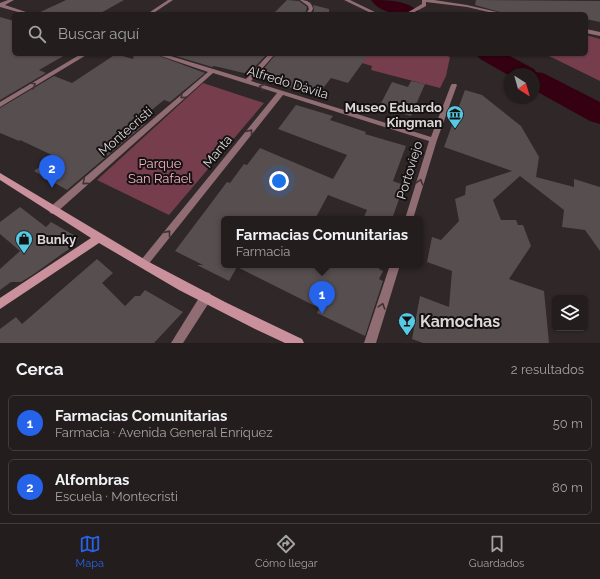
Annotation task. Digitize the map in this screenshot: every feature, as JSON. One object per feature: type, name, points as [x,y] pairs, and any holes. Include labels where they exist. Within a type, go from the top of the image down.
[{"type":"main road","points":[[0,176],[98,238],[206,297],[294,342]]},
{"type":"main road","points":[[0,304],[98,238]]},
{"type":"street","points":[[0,5],[12,0]]},
{"type":"street","points":[[152,12],[171,0]]},
{"type":"street","points":[[302,0],[307,2],[310,7],[311,9],[309,12]]},
{"type":"street","points":[[346,0],[373,12]]},
{"type":"street","points":[[412,12],[424,5],[424,0],[467,6],[495,12]]},
{"type":"street","points":[[0,5],[23,12]]},
{"type":"street","points":[[588,31],[600,34]]},
{"type":"street","points":[[0,105],[82,56]]},
{"type":"street","name":"Alfredo Dàvila","points":[[165,56],[433,140]]},
{"type":"street","points":[[247,82],[270,56]]},
{"type":"street","name":"Montecristi","points":[[53,210],[212,70]]},
{"type":"street","name":"Portoviejo","points":[[410,216],[433,140],[454,85]]},
{"type":"street","name":"Manta","points":[[144,263],[281,93]]},
{"type":"street","points":[[370,343],[393,268]]},
{"type":"street","points":[[177,343],[206,297]]},
{"type":"green space","points":[[588,36],[600,39],[600,81],[549,56],[588,56]]},
{"type":"green space","points":[[367,56],[450,57],[446,76],[440,88],[371,70],[372,66],[362,63]]},
{"type":"green space","name":"Parque San Rafael","points":[[203,83],[264,103],[169,215],[97,180]]},
{"type":"building","points":[[66,0],[124,0],[103,12],[40,12]]},
{"type":"building","points":[[287,0],[299,1],[307,7],[306,12],[275,12]]},
{"type":"building","points":[[476,0],[600,1],[600,22],[588,19],[588,12],[500,12],[475,5]]},
{"type":"building","points":[[313,5],[329,9],[329,12],[313,12]]},
{"type":"building","points":[[0,17],[12,20],[12,56],[64,56],[39,70],[46,73],[0,100]]},
{"type":"building","points":[[113,56],[123,56],[133,59],[134,56],[159,56],[205,73],[170,102],[164,100],[138,121],[145,124],[67,190],[34,171],[54,156],[20,140],[19,141],[0,133],[0,108],[54,76],[72,83]]},
{"type":"building","points":[[176,56],[265,56],[248,74],[214,66],[212,67]]},
{"type":"building","points":[[274,56],[368,56],[348,83],[331,78],[317,96],[257,77]]},
{"type":"building","points":[[411,81],[425,84],[411,116],[379,107],[392,82],[408,87]]},
{"type":"building","points":[[465,90],[482,95],[521,126],[539,157],[536,177],[574,187],[574,179],[600,187],[600,251],[585,230],[562,227],[564,210],[520,176],[493,200],[501,220],[516,220],[518,225],[523,225],[531,246],[509,279],[544,291],[549,343],[423,343],[412,339],[420,296],[449,307],[452,271],[427,262],[432,237],[441,240],[459,221],[455,199],[465,195],[466,186],[512,171],[444,147]]},
{"type":"building","points":[[296,105],[333,116],[330,120],[366,132],[365,134],[406,146],[393,181],[404,185],[393,216],[364,216],[367,210],[328,195],[317,216],[221,216],[221,268],[236,268],[229,281],[197,265],[203,265],[175,251],[227,182],[230,183],[244,164],[247,165],[260,148],[333,179],[347,155],[278,129]]},
{"type":"building","points":[[20,207],[46,227],[51,222],[79,238],[69,249],[31,276],[21,282],[11,282],[0,290],[0,269],[20,251],[0,234],[0,222]]},
{"type":"building","points":[[97,259],[113,273],[102,283],[125,306],[135,296],[140,296],[145,290],[183,312],[154,343],[0,343],[0,329],[16,317],[22,324]]},
{"type":"building","points":[[239,268],[379,268],[383,271],[379,279],[383,281],[365,336],[317,313],[319,308]]},
{"type":"waterway","points":[[381,0],[406,12]]},
{"type":"waterway","points":[[492,56],[514,68]]},
{"type":"waterway","points":[[540,82],[600,114]]},
{"type":"place","name":"Museo Eduardo Kingman","points":[[455,129]]},
{"type":"place","name":"Alfombras","points":[[52,188]]},
{"type":"place","name":"Bunky","points":[[24,254]]},
{"type":"place","name":"Farmacias Comunitarias","points":[[322,314]]},
{"type":"place","name":"Kamochas","points":[[407,336]]}]
